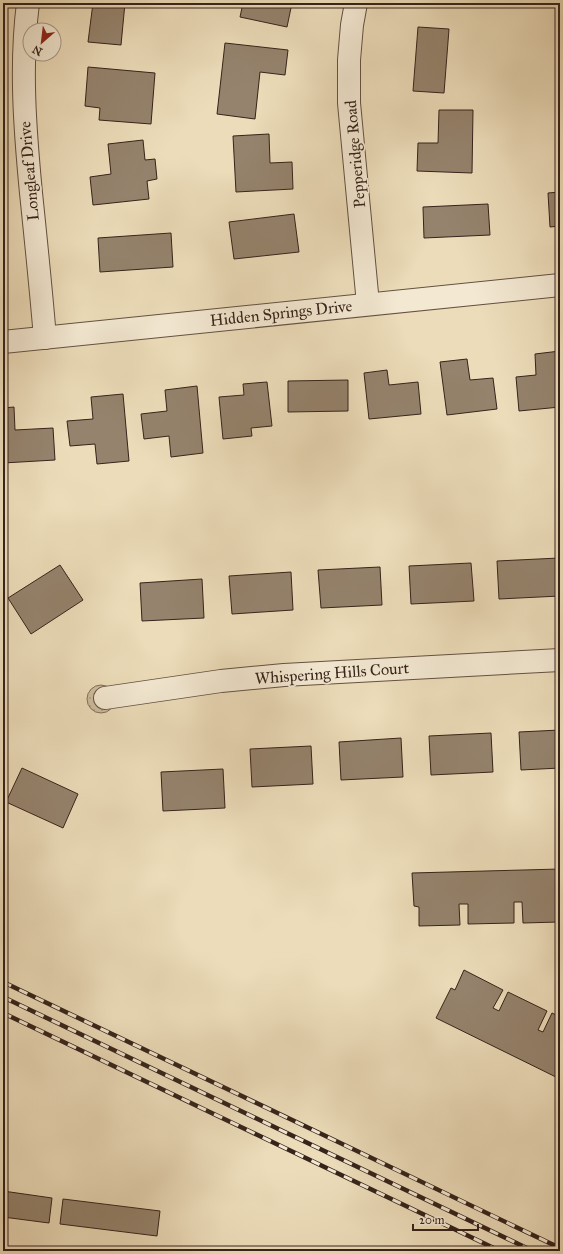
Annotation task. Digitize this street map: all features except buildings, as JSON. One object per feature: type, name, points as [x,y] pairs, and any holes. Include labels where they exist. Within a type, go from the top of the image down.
[{"type":"street","name":"Longleaf Drive","points":[[28,3],[24,83],[25,125],[45,338]]},
{"type":"street","name":"Pepperidge Road","points":[[356,3],[352,25],[349,103],[368,304]]},
{"type":"street","name":"Hidden Springs Drive","points":[[3,342],[560,284]]},
{"type":"street","name":"Whispering Hills Court","points":[[104,698],[284,675],[560,660]]},
{"type":"shaded area","points":[[101,685],[111,689],[115,699],[111,709],[101,713],[91,709],[87,699],[91,689]]},
{"type":"railway","points":[[3,982],[560,1248]]},
{"type":"railway","points":[[3,997],[533,1251]]},
{"type":"railway","points":[[3,1013],[500,1251]]}]
